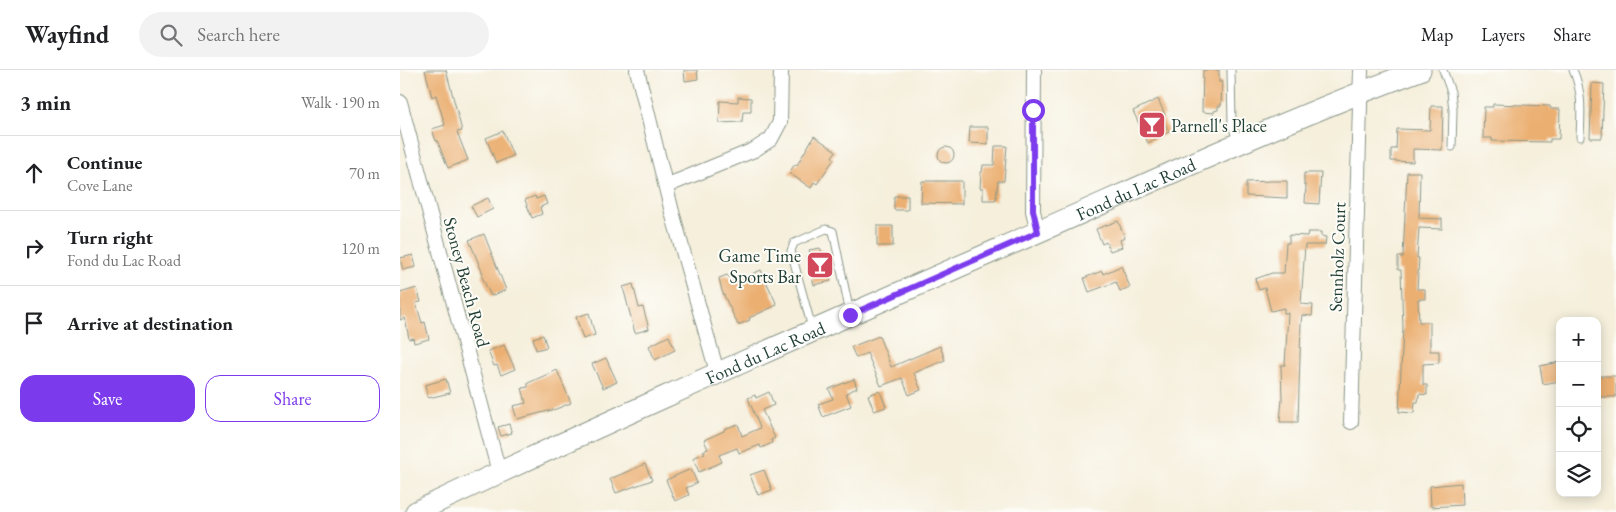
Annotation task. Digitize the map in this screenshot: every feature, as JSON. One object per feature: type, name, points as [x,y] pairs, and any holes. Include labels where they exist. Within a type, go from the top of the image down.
[{"type":"main road","name":"Fond du Lac Road","points":[[416,512],[717,372],[1238,144],[1360,92],[1420,70]]},
{"type":"street","points":[[637,70],[666,186],[717,372]]},
{"type":"street","points":[[666,186],[754,150],[771,140],[780,122],[781,70]]},
{"type":"street","points":[[1034,70],[1033,210],[1038,232]]},
{"type":"street","name":"Sennholz Court","points":[[1351,422],[1361,70]]},
{"type":"street","name":"Stoney Beach Road","points":[[400,102],[499,472]]},
{"type":"lane","points":[[1230,70],[1232,126],[1238,144]]},
{"type":"lane","points":[[1443,70],[1451,92],[1453,110],[1452,148]]},
{"type":"lane","points":[[1573,70],[1578,82],[1581,99],[1580,137]]},
{"type":"lane","points":[[813,330],[791,252],[794,243],[826,229],[833,231],[850,315]]},
{"type":"building","points":[[425,70],[446,70],[462,131],[457,132],[468,160],[448,168],[432,129],[445,125],[436,95],[432,97]]},
{"type":"building","points":[[684,70],[697,70],[698,79],[685,81]]},
{"type":"building","points":[[1203,70],[1219,70],[1219,82],[1222,82],[1221,106],[1218,106],[1218,110],[1214,111],[1214,113],[1202,112]]},
{"type":"building","points":[[1592,83],[1604,84],[1602,138],[1590,138]]},
{"type":"building","points":[[738,97],[751,98],[751,112],[743,112],[742,122],[719,123],[720,101],[738,102]]},
{"type":"building","name":"Parnell's Place","points":[[1158,99],[1165,115],[1162,117],[1169,132],[1148,143],[1133,111]]},
{"type":"building","points":[[1493,104],[1550,106],[1551,109],[1560,109],[1559,139],[1550,139],[1550,142],[1492,141],[1492,138],[1483,138],[1484,107],[1493,107]]},
{"type":"building","points":[[1431,106],[1443,106],[1442,150],[1413,149],[1413,162],[1391,161],[1391,149],[1396,149],[1397,129],[1430,130]]},
{"type":"building","points":[[970,127],[988,127],[988,144],[969,143]]},
{"type":"building","points":[[503,131],[513,156],[496,163],[486,138]]},
{"type":"building","points":[[814,136],[836,151],[832,157],[834,159],[817,184],[814,182],[811,188],[789,173],[795,164],[797,165]]},
{"type":"building","points":[[995,146],[1007,146],[1004,181],[998,181],[996,200],[983,200],[983,188],[980,188],[981,172],[983,165],[994,165]]},
{"type":"building","points":[[946,147],[954,155],[946,163],[938,155]]},
{"type":"building","points":[[1407,172],[1420,172],[1419,218],[1442,219],[1442,229],[1419,228],[1417,289],[1425,289],[1425,299],[1418,299],[1419,322],[1430,322],[1430,351],[1439,351],[1439,363],[1423,364],[1423,385],[1427,385],[1427,395],[1419,394],[1418,402],[1415,402],[1414,413],[1399,412],[1403,328],[1401,270],[1398,270],[1398,257],[1403,257]]},
{"type":"building","points":[[1304,173],[1321,173],[1319,204],[1305,203],[1306,185],[1304,185]]},
{"type":"building","points":[[922,181],[962,181],[962,204],[921,203]]},
{"type":"building","points":[[1287,181],[1287,198],[1246,196],[1246,182]]},
{"type":"building","points":[[535,196],[536,199],[544,196],[547,204],[540,207],[542,214],[532,218],[525,200]]},
{"type":"building","points":[[894,196],[908,196],[908,210],[894,210]]},
{"type":"building","points":[[488,198],[493,209],[477,217],[471,206]]},
{"type":"building","points":[[1118,221],[1125,238],[1120,240],[1122,247],[1110,251],[1106,242],[1102,244],[1096,229]]},
{"type":"building","points":[[877,226],[893,226],[893,246],[877,246]]},
{"type":"building","points":[[1308,232],[1321,232],[1321,236],[1326,237],[1325,245],[1305,245],[1301,304],[1313,305],[1312,316],[1302,315],[1298,422],[1280,422],[1282,399],[1281,365],[1285,365],[1288,313],[1284,313],[1284,308],[1271,311],[1265,288],[1259,290],[1255,279],[1272,273],[1284,273],[1286,243],[1289,243],[1289,235],[1307,236]]},
{"type":"building","points":[[484,234],[506,290],[491,296],[481,275],[483,274],[469,240]]},
{"type":"building","name":"Game Time Sports Bar","points":[[820,248],[825,259],[829,258],[833,272],[829,273],[831,281],[814,285],[807,256],[811,255],[809,250]]},
{"type":"building","points":[[413,255],[416,267],[403,270],[400,258]]},
{"type":"building","points":[[1121,266],[1130,287],[1120,291],[1116,282],[1089,292],[1084,278],[1102,271],[1103,274]]},
{"type":"building","points":[[761,270],[777,305],[738,325],[722,291],[719,278],[727,275],[734,282]]},
{"type":"building","points":[[633,284],[639,308],[643,307],[649,329],[635,333],[623,287]]},
{"type":"building","points":[[417,288],[421,302],[416,303],[422,323],[425,322],[429,339],[414,343],[413,338],[409,339],[405,318],[400,320],[400,293]]},
{"type":"building","points":[[589,313],[595,335],[583,339],[576,317]]},
{"type":"building","points":[[543,335],[547,347],[536,350],[533,338]]},
{"type":"building","points":[[669,336],[675,350],[655,360],[649,346]]},
{"type":"building","points":[[879,336],[891,367],[940,346],[945,360],[914,373],[921,390],[909,395],[902,378],[881,386],[867,353],[856,358],[851,347]]},
{"type":"building","points":[[504,345],[515,369],[501,375],[497,365],[494,366],[488,351]]},
{"type":"building","points":[[606,358],[617,382],[603,388],[592,364]]},
{"type":"building","points":[[1556,363],[1556,382],[1543,384],[1540,366]]},
{"type":"building","points":[[557,370],[571,403],[517,419],[513,406],[526,403],[522,388],[528,387],[528,383]]},
{"type":"building","points":[[1601,376],[1616,376],[1616,397],[1601,397]]},
{"type":"building","points":[[446,379],[450,393],[428,398],[425,385]]},
{"type":"building","points":[[854,379],[857,388],[846,393],[851,406],[823,417],[818,404],[833,399],[829,389]]},
{"type":"building","points":[[880,391],[886,407],[874,411],[868,395]]},
{"type":"building","points":[[769,392],[774,405],[762,410],[775,438],[771,440],[772,443],[761,448],[760,445],[739,453],[737,448],[719,455],[722,462],[699,472],[693,458],[705,453],[703,451],[708,449],[704,440],[738,424],[742,436],[760,428],[748,398],[755,395],[756,398]]},
{"type":"building","points":[[509,424],[512,433],[501,436],[498,427]]},
{"type":"building","points":[[645,464],[652,480],[616,493],[610,479]]},
{"type":"building","points":[[691,469],[697,483],[686,488],[689,495],[675,501],[666,480]]},
{"type":"building","points":[[764,470],[772,490],[758,495],[750,475]]},
{"type":"building","points":[[1461,483],[1462,505],[1431,507],[1430,486]]},
{"type":"place","name":"Parnell's Place","points":[[1152,125]]},
{"type":"place","name":"Game Time Sports Bar","points":[[820,265]]},
{"type":"route","points":[[850,315],[1038,232],[1033,210],[1033,110]]}]
